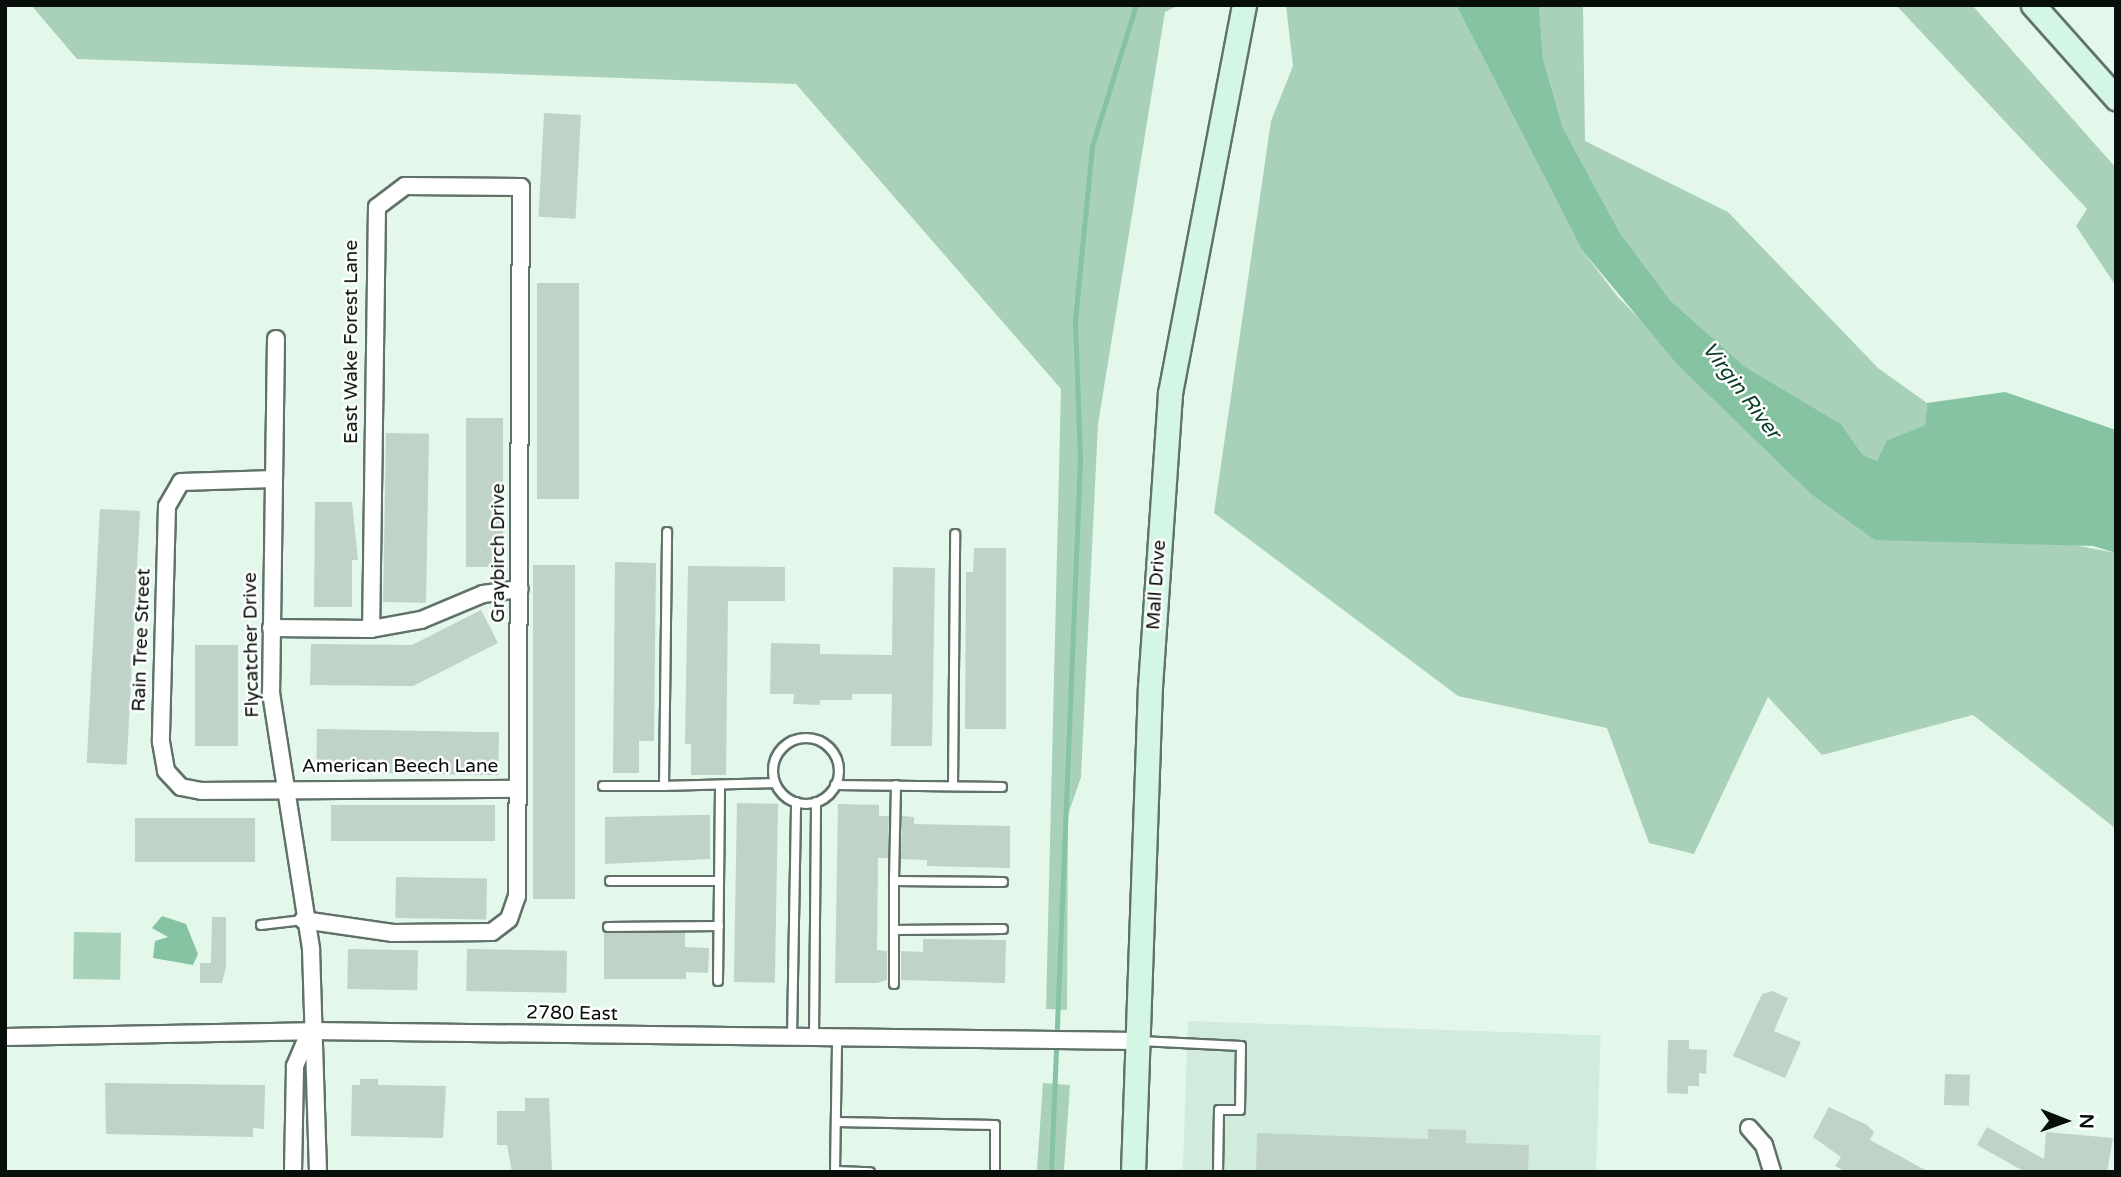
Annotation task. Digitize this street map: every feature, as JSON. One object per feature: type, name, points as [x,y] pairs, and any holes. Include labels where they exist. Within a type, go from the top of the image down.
[{"type":"main road","name":"Mall Drive","points":[[1133,1172],[1150,687],[1170,393],[1244,5]]},
{"type":"main road","points":[[2033,5],[2116,98]]},
{"type":"street","name":"East Wake Forest Lane","points":[[371,629],[377,207],[405,186],[521,187]]},
{"type":"street","name":"Graybirch Drive","points":[[303,920],[404,933],[492,932],[509,919],[517,896],[521,187]]},
{"type":"street","name":"Flycatcher Drive","points":[[276,339],[271,628],[281,787],[303,920],[311,949],[310,1031],[319,1065],[318,1172]]},
{"type":"street","name":"Rain Tree Street","points":[[274,479],[181,482],[167,506],[161,741],[166,771],[181,787],[251,793],[281,787]]},
{"type":"street","points":[[271,628],[371,629],[421,620],[483,594],[520,589]]},
{"type":"street","name":"American Beech Lane","points":[[281,787],[518,789]]},
{"type":"street","name":"2780 East","points":[[5,1037],[310,1031],[1137,1041]]},
{"type":"street","name":"Flycatcher Drive","points":[[293,1172],[295,1066],[310,1031]]},
{"type":"street","points":[[1749,1128],[1764,1145],[1772,1172]]},
{"type":"lane","points":[[664,786],[667,532]]},
{"type":"lane","points":[[953,786],[955,534]]},
{"type":"lane","points":[[775,783],[779,751],[807,738],[834,754],[835,785]]},
{"type":"lane","points":[[603,786],[720,787],[775,783],[796,802],[816,802],[835,785],[1002,787]]},
{"type":"lane","points":[[894,984],[896,785]]},
{"type":"lane","points":[[718,981],[720,787]]},
{"type":"lane","points":[[792,1037],[796,802]]},
{"type":"lane","points":[[814,1037],[816,802]]},
{"type":"lane","points":[[610,881],[719,881]]},
{"type":"lane","points":[[894,881],[1003,882]]},
{"type":"lane","points":[[261,925],[303,920]]},
{"type":"lane","points":[[608,927],[719,926]]},
{"type":"lane","points":[[894,930],[1003,929]]},
{"type":"lane","points":[[837,1038],[835,1172],[870,1172]]},
{"type":"lane","points":[[1137,1041],[1241,1046],[1240,1110],[1219,1110],[1218,1172]]},
{"type":"lane","points":[[836,1122],[995,1125],[995,1172]]},
{"type":"shaded area","points":[[31,5],[1179,5],[1165,12],[1098,424],[1081,777],[1068,815],[1067,1010],[1046,1009],[1061,389],[796,84],[77,59]]},
{"type":"shaded area","points":[[1286,5],[1456,5],[1582,250],[1617,296],[1811,494],[2116,553],[2116,829],[1973,715],[1822,755],[1768,697],[1694,854],[1649,843],[1607,728],[1458,696],[1214,513],[1271,121],[1293,66]]},
{"type":"shaded area","points":[[1539,5],[1583,5],[1585,141],[1728,212],[1878,368],[1927,403],[1925,425],[1887,440],[1877,461],[1863,455],[1841,424],[1744,366],[1671,301],[1620,233],[1563,128],[1543,59]]},
{"type":"shaded area","points":[[1896,5],[1972,5],[2116,168],[2116,286],[2076,226],[2087,209]]},
{"type":"shaded area","points":[[74,932],[121,933],[120,980],[73,979]]},
{"type":"shaded area","points":[[1188,1021],[1601,1035],[1596,1172],[1183,1172]]},
{"type":"shaded area","points":[[1043,1083],[1070,1085],[1064,1172],[1037,1172]]},
{"type":"water","name":"Virgin River","points":[[1456,5],[1539,5],[1543,59],[1563,128],[1620,233],[1671,301],[1744,366],[1841,424],[1863,455],[1877,461],[1887,440],[1925,425],[1927,403],[2005,392],[2116,430],[2116,553],[2093,546],[1875,540],[1811,494],[1677,364],[1582,250]]},
{"type":"water","points":[[162,916],[186,924],[198,954],[193,965],[153,958],[155,941],[168,937],[152,928]]},
{"type":"building","points":[[544,113],[581,115],[576,219],[539,217]]},
{"type":"building","points":[[537,283],[579,283],[579,499],[537,499]]},
{"type":"building","points":[[466,418],[503,418],[503,567],[466,567]]},
{"type":"building","points":[[386,433],[429,434],[426,603],[383,602]]},
{"type":"building","points":[[315,502],[352,502],[358,560],[352,560],[352,607],[314,607]]},
{"type":"building","points":[[100,509],[140,511],[127,765],[87,763]]},
{"type":"building","points":[[974,548],[1006,548],[1006,729],[965,729],[966,572],[973,572]]},
{"type":"building","points":[[615,562],[656,563],[654,741],[639,741],[639,773],[613,773]]},
{"type":"building","points":[[533,565],[575,565],[575,899],[533,899]]},
{"type":"building","points":[[688,566],[785,567],[785,601],[728,601],[726,775],[691,775],[691,744],[685,744]]},
{"type":"building","points":[[893,567],[935,568],[932,746],[891,746],[892,694],[852,694],[852,700],[820,700],[820,705],[793,704],[794,694],[770,694],[771,643],[820,644],[820,654],[892,655]]},
{"type":"building","points":[[481,610],[498,643],[413,686],[310,685],[311,644],[412,645]]},
{"type":"building","points":[[195,645],[238,645],[238,746],[195,746]]},
{"type":"building","points":[[317,729],[499,732],[498,775],[316,772]]},
{"type":"building","points":[[737,803],[778,804],[775,983],[734,982]]},
{"type":"building","points":[[838,804],[879,805],[879,816],[889,816],[888,858],[878,858],[877,950],[887,951],[887,980],[877,983],[835,983]]},
{"type":"building","points":[[331,805],[495,805],[495,841],[331,841]]},
{"type":"building","points":[[710,815],[710,859],[605,864],[605,817]]},
{"type":"building","points":[[902,816],[914,817],[914,824],[1010,826],[1010,868],[927,866],[927,860],[901,859]]},
{"type":"building","points":[[135,818],[255,818],[255,862],[135,862]]},
{"type":"building","points":[[396,877],[487,879],[486,920],[395,918]]},
{"type":"building","points":[[212,917],[226,917],[226,967],[222,983],[200,983],[200,963],[211,963]]},
{"type":"building","points":[[604,933],[685,933],[685,947],[709,948],[708,973],[686,972],[686,979],[604,979]]},
{"type":"building","points":[[923,939],[1006,940],[1005,983],[901,980],[901,951],[923,952]]},
{"type":"building","points":[[348,949],[418,950],[417,990],[347,989]]},
{"type":"building","points":[[467,949],[567,951],[566,993],[466,991]]},
{"type":"building","points":[[1772,991],[1788,998],[1774,1031],[1801,1042],[1785,1078],[1733,1056],[1762,994]]},
{"type":"building","points":[[1668,1040],[1689,1040],[1689,1049],[1707,1050],[1706,1074],[1699,1073],[1699,1086],[1688,1086],[1688,1094],[1667,1093]]},
{"type":"building","points":[[1945,1074],[1970,1075],[1969,1106],[1944,1105]]},
{"type":"building","points":[[360,1079],[378,1079],[378,1085],[446,1086],[443,1138],[351,1136],[352,1085],[360,1085]]},
{"type":"building","points":[[105,1083],[265,1085],[264,1129],[253,1128],[253,1137],[106,1134]]},
{"type":"building","points":[[525,1098],[549,1098],[552,1172],[512,1172],[507,1145],[497,1145],[497,1111],[525,1111]]},
{"type":"building","points":[[1829,1107],[1867,1125],[1874,1132],[1870,1140],[1929,1172],[1846,1172],[1835,1166],[1841,1157],[1813,1137]]},
{"type":"building","points":[[1987,1127],[2044,1159],[2046,1132],[2113,1138],[2107,1172],[2025,1172],[1977,1145]]},
{"type":"building","points":[[1428,1129],[1466,1130],[1466,1143],[1529,1145],[1528,1172],[1256,1172],[1257,1133],[1428,1139]]},
{"type":"waterway","points":[[1051,1172],[1080,459],[1075,320],[1092,146],[1136,5]]}]
